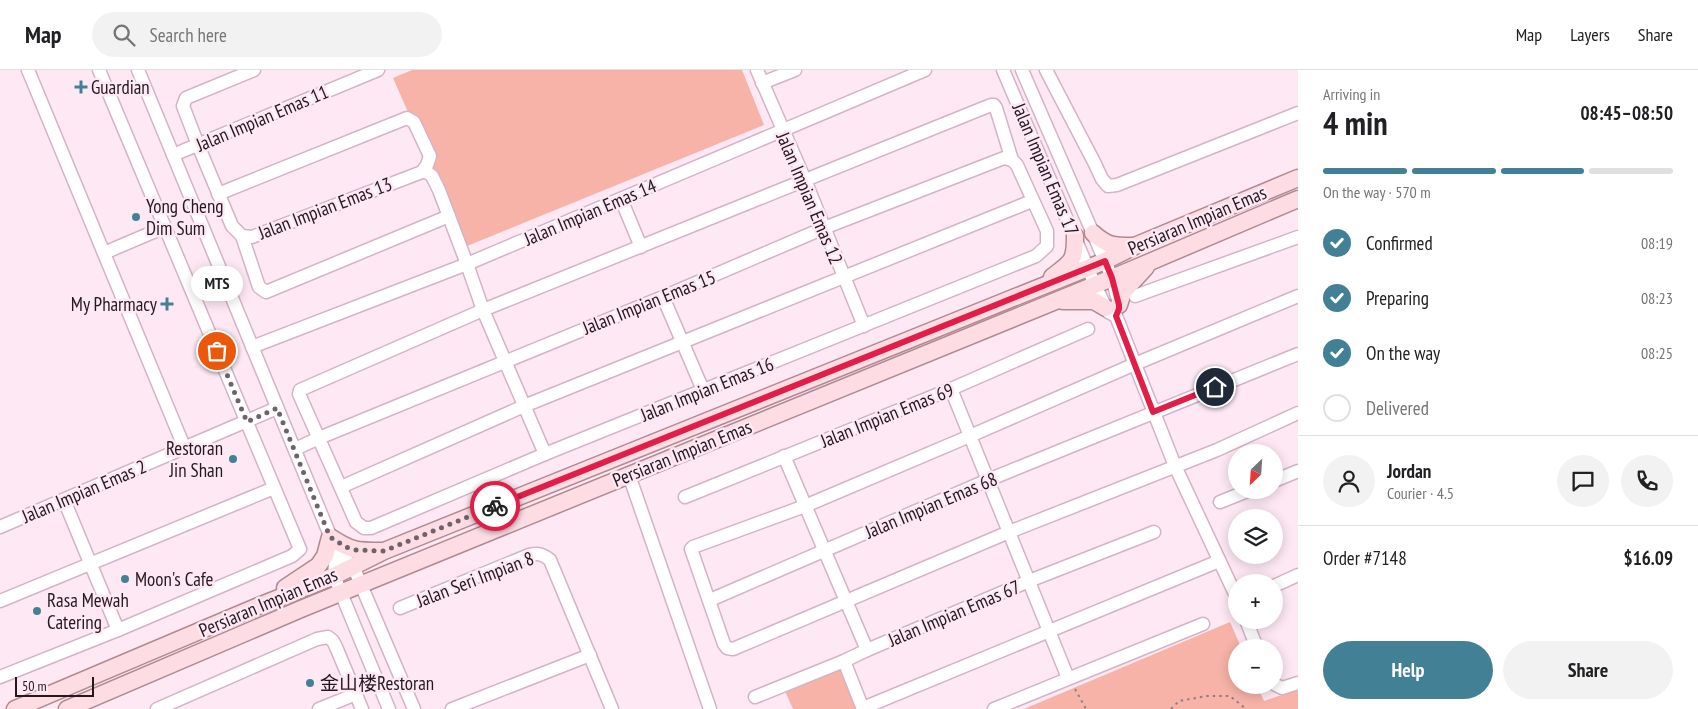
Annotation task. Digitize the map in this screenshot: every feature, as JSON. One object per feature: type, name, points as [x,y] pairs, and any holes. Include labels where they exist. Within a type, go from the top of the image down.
[{"type":"main road","name":"Persiaran Impian Emas","points":[[15,709],[334,576],[384,551],[1105,261],[1298,178]]},
{"type":"main road","name":"Persiaran Impian Emas","points":[[67,709],[361,584],[1095,285],[1298,200]]},
{"type":"main road","points":[[1093,233],[1104,243],[1116,246],[1137,246]]},
{"type":"main road","points":[[1043,285],[1068,265],[1075,254],[1075,236]]},
{"type":"main road","points":[[1053,301],[1094,301],[1114,310],[1123,292],[1151,262]]},
{"type":"main road","points":[[256,607],[318,566],[333,543],[356,550],[384,551]]},
{"type":"street","points":[[28,70],[185,449]]},
{"type":"street","points":[[0,677],[118,630],[292,556],[300,549],[99,70]]},
{"type":"street","points":[[138,70],[333,543],[353,566],[414,709]]},
{"type":"street","name":"Jalan Impian Emas 13","points":[[254,70],[186,98],[183,106],[232,226],[242,236],[252,237],[422,172]]},
{"type":"street","name":"Jalan Impian Emas 11","points":[[173,155],[378,70]]},
{"type":"street","name":"Jalan Impian Emas 12","points":[[756,70],[805,180],[864,326]]},
{"type":"street","points":[[762,83],[795,70]]},
{"type":"street","name":"Jalan Impian Emas 14","points":[[252,347],[467,264],[925,70]]},
{"type":"street","name":"Jalan Impian Emas 17","points":[[1003,70],[1095,285],[1114,310]]},
{"type":"street","name":"Jalan Impian Emas 17","points":[[1022,70],[1112,278],[1114,310]]},
{"type":"street","points":[[1046,70],[1102,180],[1108,186],[1117,185],[1298,113]]},
{"type":"street","name":"Jalan Impian Emas 16","points":[[483,310],[300,390],[299,394],[356,522],[364,528],[371,528],[545,454],[1036,256],[1047,246],[1047,231],[1017,165],[1008,159],[994,105],[805,180]]},
{"type":"street","points":[[218,194],[407,118],[414,122],[430,156],[422,172],[427,172],[432,176],[439,190],[483,310],[545,454]]},
{"type":"street","name":"Jalan Impian Emas 15","points":[[295,449],[504,361],[663,297],[824,228],[1008,159]]},
{"type":"street","points":[[483,310],[805,180]]},
{"type":"street","points":[[621,199],[641,247]]},
{"type":"street","points":[[342,487],[524,406],[1032,200]]},
{"type":"street","points":[[242,236],[259,288],[266,292],[449,216]]},
{"type":"street","points":[[104,253],[165,227]]},
{"type":"street","points":[[1135,296],[1298,237]]},
{"type":"street","points":[[1298,296],[805,506],[693,546],[691,549],[724,644],[727,648],[733,649],[1009,532],[1217,450],[1298,413]]},
{"type":"street","points":[[663,297],[703,390]]},
{"type":"street","points":[[1114,310],[1175,466],[1228,580]]},
{"type":"street","name":"Jalan Impian Emas 69","points":[[685,496],[951,389],[1088,329]]},
{"type":"street","name":"Jalan Impian Emas 68","points":[[710,600],[988,480],[1298,354]]},
{"type":"street","points":[[951,389],[1069,678]]},
{"type":"street","name":"Jalan Impian Emas 2","points":[[0,527],[277,408]]},
{"type":"street","points":[[784,456],[867,650]]},
{"type":"street","points":[[1283,477],[1298,471]]},
{"type":"street","points":[[629,474],[710,709]]},
{"type":"street","points":[[0,601],[274,488]]},
{"type":"street","points":[[1220,502],[1228,499]]},
{"type":"street","points":[[64,500],[118,630]]},
{"type":"street","name":"Jalan Impian Emas 67","points":[[755,697],[844,661],[1029,581],[1154,532]]},
{"type":"street","points":[[333,543],[334,576],[389,709]]},
{"type":"street","name":"Jalan Seri Impian 8","points":[[400,608],[537,553],[544,555],[550,560],[590,656]]},
{"type":"street","points":[[844,661],[863,708],[1219,561]]},
{"type":"street","points":[[1283,582],[1298,575]]},
{"type":"street","points":[[994,709],[1203,624]]},
{"type":"street","points":[[157,709],[180,704],[317,639],[328,637],[336,647],[362,709]]},
{"type":"street","points":[[452,709],[590,656],[612,709]]},
{"type":"street","points":[[1283,688],[1298,683]]},
{"type":"street","points":[[319,709],[356,694]]},
{"type":"path","points":[[1069,678],[1086,709]]},
{"type":"path","points":[[1170,709],[1179,701],[1207,696],[1230,696],[1246,709]]},
{"type":"shaded area","points":[[412,70],[742,70],[764,125],[467,246],[393,78]]},
{"type":"shaded area","points":[[1228,623],[1228,629],[1233,629],[1237,639],[1228,639],[1228,694],[1261,694],[1264,701],[1298,689],[1298,709],[1024,709]]},
{"type":"shaded area","points":[[844,667],[861,709],[793,709],[785,691]]},
{"type":"way so far","points":[[217,351],[247,422],[277,408],[330,537],[346,547],[356,550],[384,551],[495,506]]},
{"type":"place","name":"Guardian","points":[[81,87]]},
{"type":"place","name":"Yong Cheng Dim Sum","points":[[136,217]]},
{"type":"place","name":"My Pharmacy","points":[[167,304]]},
{"type":"place","name":"MTS","points":[[217,351]]},
{"type":"place","name":"Restoran Jin Shan","points":[[233,459]]},
{"type":"place","name":"Moon's Cafe","points":[[125,579]]},
{"type":"place","name":"Rasa Mewah Catering","points":[[37,611]]},
{"type":"place","name":"金山楼Restoran","points":[[310,683]]},
{"type":"route","points":[[495,506],[1105,261],[1112,278],[1119,305],[1116,316],[1153,412],[1215,387]]}]
